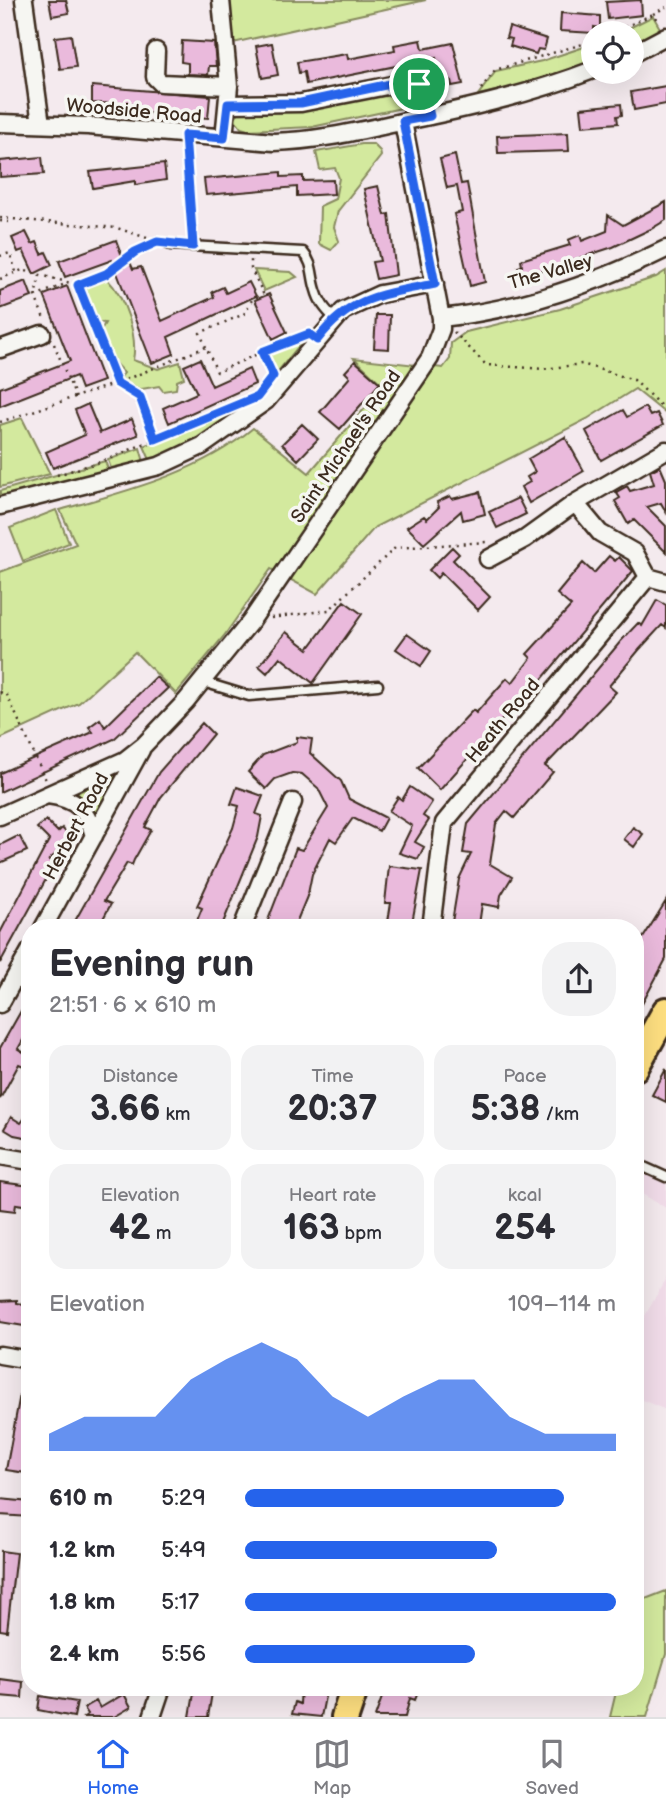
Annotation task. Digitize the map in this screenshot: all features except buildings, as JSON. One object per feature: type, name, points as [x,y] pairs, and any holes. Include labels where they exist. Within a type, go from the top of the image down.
[{"type":"main road","points":[[644,1051],[666,1011]]},
{"type":"main road","points":[[345,1717],[352,1696]]},
{"type":"street","points":[[24,0],[41,124]]},
{"type":"street","points":[[220,0],[229,86],[224,138]]},
{"type":"street","points":[[644,45],[663,31]]},
{"type":"street","points":[[156,51],[156,77],[161,83],[229,86]]},
{"type":"street","name":"Woodside Road","points":[[0,123],[299,141],[478,105],[531,92],[581,74]]},
{"type":"street","name":"Woodside Road","points":[[228,104],[301,103],[412,81],[424,91],[430,116]]},
{"type":"street","name":"Saint Michael's Road","points":[[144,745],[203,682],[251,621],[430,358],[441,329],[441,318],[403,121]]},
{"type":"street","name":"The Valley","points":[[441,318],[491,310],[595,281],[666,249]]},
{"type":"street","points":[[0,506],[159,466],[202,446],[266,401],[335,319],[367,298],[435,284]]},
{"type":"street","points":[[0,349],[42,334]]},
{"type":"street","points":[[488,559],[526,539],[575,503],[666,450]]},
{"type":"street","points":[[575,503],[600,533],[635,553],[648,578],[666,582]]},
{"type":"street","name":"Heath Road","points":[[432,919],[444,823],[648,578]]},
{"type":"street","points":[[0,816],[124,760],[144,745]]},
{"type":"street","name":"Herbert Road","points":[[48,919],[144,745]]},
{"type":"street","points":[[50,794],[77,802],[90,820],[94,836]]},
{"type":"street","points":[[246,919],[293,802]]},
{"type":"street","points":[[0,1004],[21,967]]},
{"type":"street","points":[[0,1156],[21,1160]]},
{"type":"street","points":[[0,1354],[21,1358]]},
{"type":"street","points":[[152,1717],[159,1696]]},
{"type":"lane","points":[[170,245],[303,252],[311,261],[315,288],[323,307],[335,319]]},
{"type":"lane","points":[[203,682],[249,696],[378,685]]},
{"type":"lane","points":[[644,1167],[666,1177]]},
{"type":"path","points":[[638,21],[666,8]]},
{"type":"path","points":[[653,14],[663,31]]},
{"type":"path","points":[[478,105],[476,96],[495,70],[581,45]]},
{"type":"path","points":[[185,135],[193,246]]},
{"type":"path","points":[[0,219],[117,228],[170,245]]},
{"type":"path","points":[[0,279],[22,270],[78,285],[106,274],[126,258],[157,242]]},
{"type":"path","points":[[251,249],[251,269],[263,293],[252,300],[244,314],[200,333],[217,372],[309,334],[317,340]]},
{"type":"path","points":[[0,256],[9,253],[16,272]]},
{"type":"path","points":[[35,296],[69,283]]},
{"type":"path","points":[[78,285],[117,383],[140,397],[155,439]]},
{"type":"path","points":[[441,318],[486,365],[544,369],[582,364],[634,380],[666,411]]},
{"type":"path","points":[[0,422],[117,383],[206,347]]},
{"type":"path","points":[[262,352],[273,376]]},
{"type":"path","points":[[54,476],[106,460],[231,407]]},
{"type":"path","points":[[251,621],[329,610],[395,548],[526,539]]},
{"type":"path","points":[[0,692],[7,695],[50,794]]},
{"type":"shaded area","points":[[644,1169],[666,1179],[666,1208],[644,1195]]},
{"type":"shaded area","points":[[666,1278],[666,1410],[644,1401],[644,1318]]},
{"type":"green space","points":[[230,0],[426,0],[233,43]]},
{"type":"green space","points":[[653,16],[661,30],[644,39],[643,21]]},
{"type":"green space","points":[[581,48],[581,66],[478,95],[496,71],[542,61]]},
{"type":"green space","points":[[409,87],[418,96],[411,106],[312,127],[248,130],[241,128],[234,118],[242,109]]},
{"type":"green space","points":[[373,144],[381,156],[338,211],[334,227],[339,241],[331,250],[319,244],[320,206],[335,199],[339,178],[335,168],[320,170],[316,152]]},
{"type":"green space","points":[[254,270],[291,272],[297,277],[264,291]]},
{"type":"green space","points":[[666,271],[666,414],[635,389],[587,419],[375,527],[317,594],[271,569],[224,636],[176,694],[135,652],[79,703],[0,739],[0,572],[76,544],[60,510],[136,488],[186,469],[232,444],[253,428],[309,473],[384,386],[354,358],[443,368],[450,359],[451,343],[466,332],[560,309],[656,277]]},
{"type":"green space","points":[[107,279],[129,317],[134,340],[133,360],[158,369],[180,362],[184,378],[177,381],[176,389],[163,391],[159,386],[136,390],[120,378],[124,373],[110,358],[101,330],[105,323],[97,322],[84,290],[86,286]]},
{"type":"green space","points":[[307,336],[275,375],[265,354]]},
{"type":"green space","points":[[253,400],[255,402],[218,428],[150,460],[144,446]]},
{"type":"green space","points":[[22,418],[50,474],[0,487],[0,425]]},
{"type":"green space","points":[[140,448],[144,462],[112,471],[108,460]]},
{"type":"green space","points":[[105,461],[109,472],[0,499],[0,491]]},
{"type":"green space","points":[[56,510],[69,543],[23,561],[10,528]]},
{"type":"green space","points":[[118,772],[119,774],[95,816],[77,793]]},
{"type":"green space","points":[[666,1591],[666,1654],[647,1717],[610,1717],[615,1696],[644,1696],[644,1600]]},
{"type":"route","points":[[404,81],[419,84],[424,91],[430,116],[403,121],[435,284],[367,298],[343,311],[317,340],[309,334],[262,352],[273,376],[257,397],[155,439],[140,397],[117,383],[78,285],[106,274],[135,252],[157,242],[193,246],[185,135],[224,138],[228,104],[301,103],[404,81]]}]
